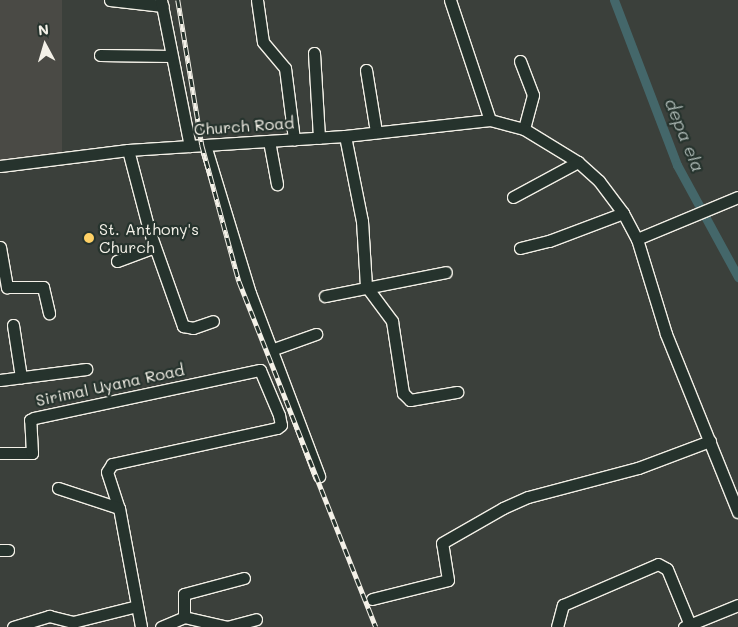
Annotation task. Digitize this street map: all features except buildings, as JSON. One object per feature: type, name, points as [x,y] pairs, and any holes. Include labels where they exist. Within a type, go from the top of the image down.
[{"type":"street","points":[[110,0],[162,3],[190,146]]},
{"type":"street","points":[[256,0],[263,42],[285,68],[294,139]]},
{"type":"street","points":[[450,0],[490,120],[524,129],[578,162],[599,181],[623,213],[637,239],[666,334],[738,512]]},
{"type":"street","points":[[314,53],[318,138]]},
{"type":"street","points":[[100,55],[171,56]]},
{"type":"street","points":[[520,61],[532,95],[524,129]]},
{"type":"street","points":[[366,70],[376,132]]},
{"type":"street","name":"Church Road","points":[[0,166],[128,150],[345,136],[490,120]]},
{"type":"street","points":[[345,136],[365,255],[366,286],[392,321],[405,398],[457,392]]},
{"type":"street","points":[[269,141],[277,184]]},
{"type":"street","points":[[205,145],[270,350],[319,476]]},
{"type":"street","points":[[128,150],[155,247],[183,326],[213,321]]},
{"type":"street","points":[[513,197],[578,162]]},
{"type":"street","points":[[637,239],[738,197]]},
{"type":"street","points":[[520,248],[549,241],[623,213]]},
{"type":"street","points":[[0,247],[7,287],[43,287],[49,313]]},
{"type":"street","points":[[117,261],[155,247]]},
{"type":"street","points":[[325,296],[366,286],[394,285],[446,272]]},
{"type":"street","points":[[13,325],[21,377]]},
{"type":"street","points":[[270,350],[316,334]]},
{"type":"street","points":[[0,380],[86,368]]},
{"type":"street","name":"Sirimal Uyana Road","points":[[0,453],[32,453],[30,420],[34,418],[260,370],[281,425],[112,464],[107,472],[119,508]]},
{"type":"street","points":[[372,599],[448,580],[442,565],[442,543],[503,508],[528,497],[638,468],[710,441]]},
{"type":"street","points":[[58,488],[119,508],[141,627]]},
{"type":"street","points":[[557,627],[562,605],[658,564],[667,569],[687,626],[738,605]]},
{"type":"street","points":[[184,617],[184,594],[244,578]]},
{"type":"street","points":[[13,627],[48,616],[73,622],[137,606]]},
{"type":"street","points":[[161,627],[184,617],[227,627],[256,619]]},
{"type":"shaded area","points":[[0,0],[62,0],[62,161],[0,161]]},
{"type":"waterway","name":"depa ela","points":[[614,0],[677,165],[738,277]]},
{"type":"railway","points":[[178,0],[202,145],[239,281],[376,627]]},
{"type":"place","name":"St. Anthony's Church","points":[[89,238]]}]
